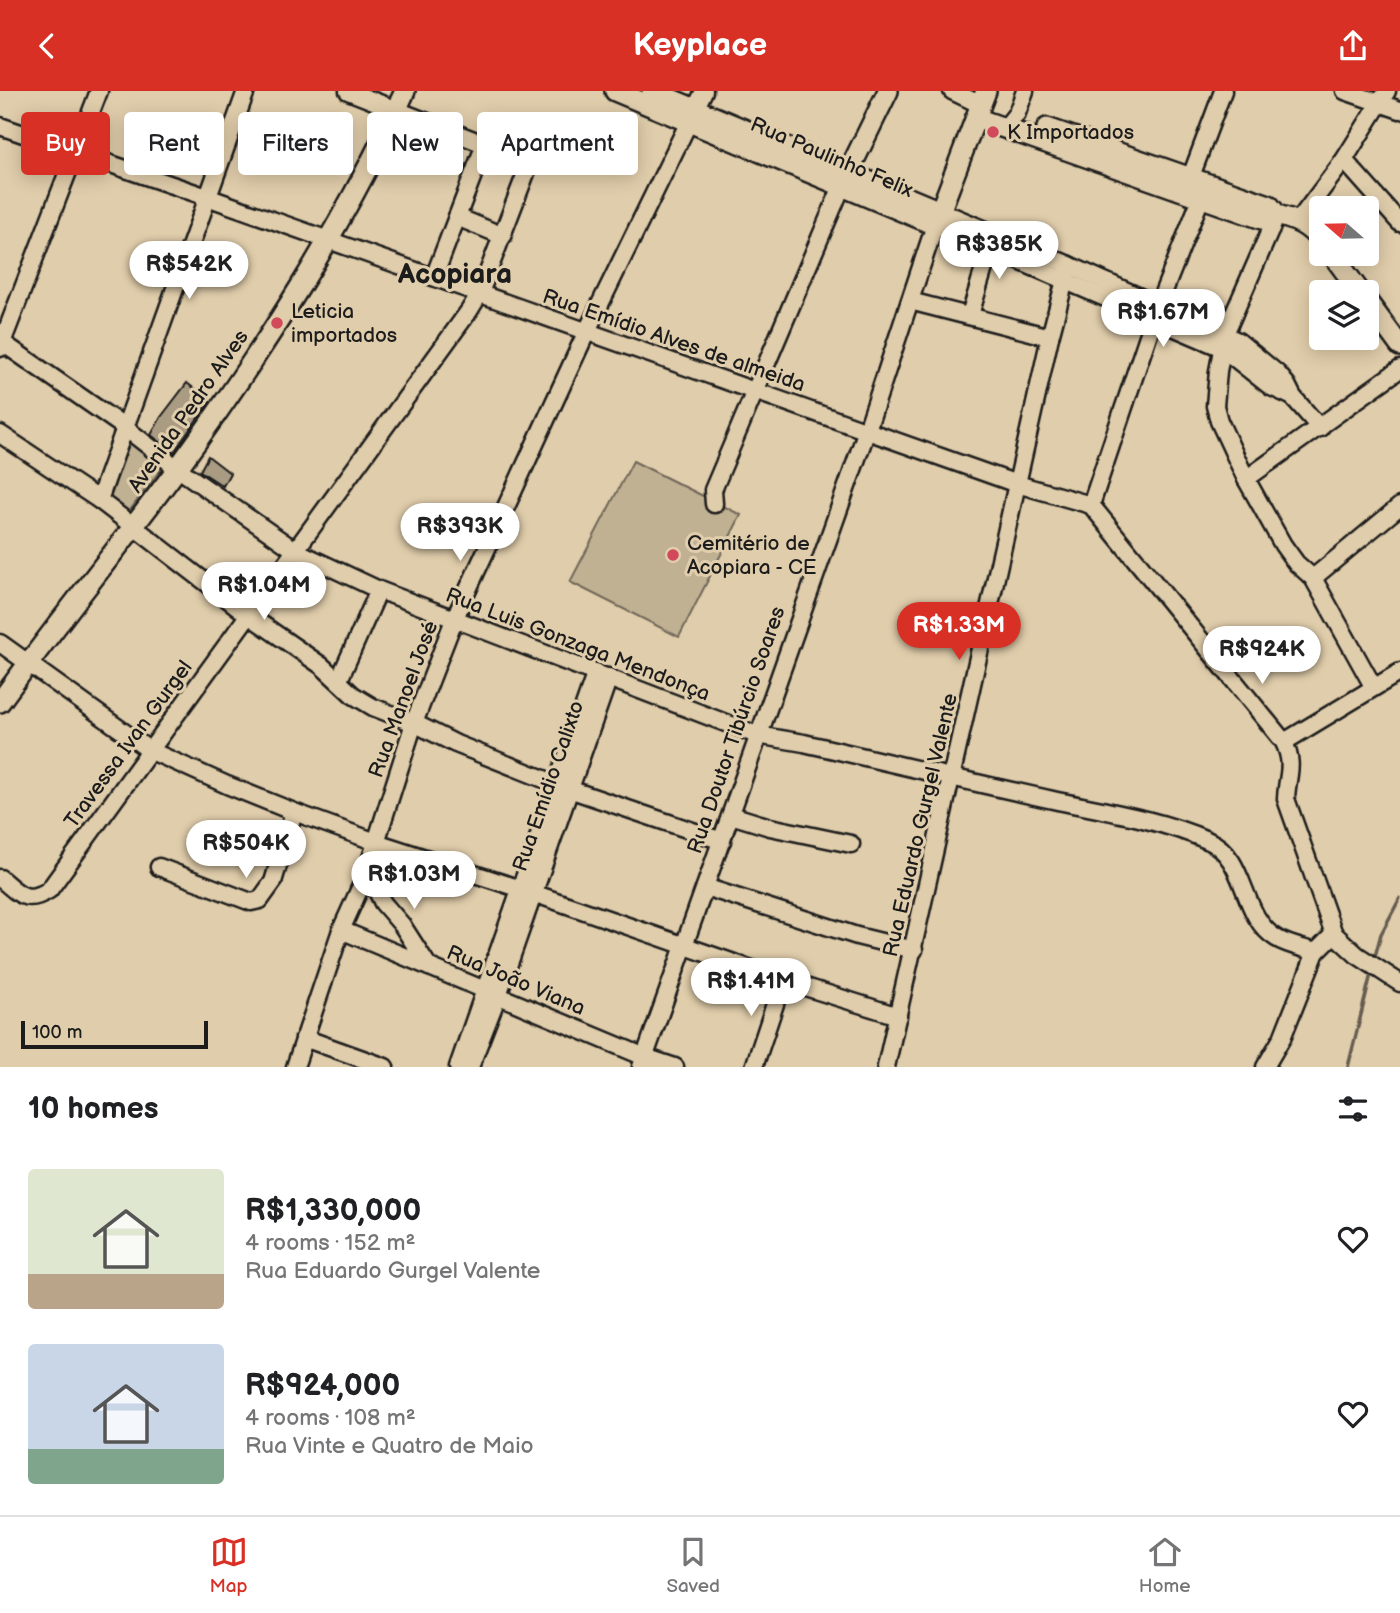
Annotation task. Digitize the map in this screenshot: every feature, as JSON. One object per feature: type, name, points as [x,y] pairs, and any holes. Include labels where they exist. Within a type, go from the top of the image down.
[{"type":"main road","name":"Rua Paulinho Felix","points":[[615,91],[691,116],[938,218]]},
{"type":"main road","name":"Rua Paulinho Felix","points":[[652,91],[691,116]]},
{"type":"main road","points":[[845,180],[888,91]]},
{"type":"main road","name":"Avenida Pedro Alves","points":[[0,702],[177,468],[282,316],[330,240],[401,100]]},
{"type":"main road","points":[[981,104],[1010,122],[1196,188],[1262,219],[1276,215],[1299,220],[1309,228]]},
{"type":"main road","name":"Rua Doutor Tibúrcio Soares","points":[[938,218],[981,104]]},
{"type":"main road","points":[[1379,317],[1400,346]]},
{"type":"street","points":[[92,112],[99,91]]},
{"type":"street","points":[[99,500],[246,91]]},
{"type":"street","points":[[348,91],[401,100],[477,140]]},
{"type":"street","name":"Rua Manoel José","points":[[295,1067],[341,930],[368,871],[414,723],[454,620],[586,333],[704,91]]},
{"type":"street","points":[[952,91],[981,104]]},
{"type":"street","points":[[1010,122],[1026,91]]},
{"type":"street","points":[[1223,91],[1196,188],[1091,505],[1284,741],[1291,770],[1286,785],[1286,799],[1334,935],[1357,955],[1400,983]]},
{"type":"street","points":[[1345,91],[1384,97],[1400,110]]},
{"type":"street","points":[[1299,220],[1344,160],[1384,97]]},
{"type":"street","name":"Rua Emídio Alves de almeida","points":[[0,126],[21,133]]},
{"type":"street","points":[[1344,160],[1400,223]]},
{"type":"street","name":"Rua Emídio Alves de almeida","points":[[110,164],[1017,484],[1091,505]]},
{"type":"street","points":[[434,277],[477,165]]},
{"type":"street","points":[[1,344],[68,175]]},
{"type":"street","name":"Travessa Ivan Gurgel","points":[[0,878],[22,895],[32,898],[49,890],[481,293],[525,175]]},
{"type":"street","points":[[714,505],[713,490],[845,180]]},
{"type":"street","points":[[1276,215],[1224,341],[1215,406],[1219,421],[1246,479],[1283,545],[1296,563],[1313,578],[1373,686]]},
{"type":"street","points":[[457,217],[503,236]]},
{"type":"street","name":"Rua Paulinho Felix","points":[[938,218],[1224,341],[1271,387],[1293,397],[1320,428]]},
{"type":"street","name":"Rua Doutor Tibúrcio Soares","points":[[643,1062],[867,430],[938,218]]},
{"type":"street","points":[[970,315],[992,242]]},
{"type":"street","name":"Rua Eduardo Gurgel Valente","points":[[890,1066],[898,1016],[1050,337],[1067,273]]},
{"type":"street","points":[[910,301],[1050,337]]},
{"type":"street","name":"Rua Luis Gonzaga Mendonça","points":[[1,344],[124,427],[177,468],[296,551],[379,590],[757,735],[804,743],[1147,820],[1210,841],[1224,851],[1232,862],[1256,917],[1263,926],[1275,938],[1316,952]]},
{"type":"street","points":[[1246,479],[1400,369]]},
{"type":"street","points":[[2,440],[99,500],[373,707],[456,744],[563,786],[722,841]]},
{"type":"street","points":[[1313,578],[1400,506]]},
{"type":"street","points":[[339,680],[379,590]]},
{"type":"street","points":[[0,643],[149,750],[171,762],[294,813],[376,842],[527,891],[684,947],[898,1016]]},
{"type":"street","points":[[1284,741],[1400,672]]},
{"type":"street","name":"Rua Emídio Calixto","points":[[470,1067],[492,993],[603,675]]},
{"type":"street","points":[[159,867],[251,902],[260,900],[273,882],[294,813]]},
{"type":"street","points":[[731,815],[770,827],[851,844]]},
{"type":"street","points":[[368,871],[383,903],[402,925],[429,967]]},
{"type":"street","points":[[705,887],[857,936],[914,950]]},
{"type":"street","name":"Rua João Viana","points":[[341,930],[492,993],[643,1062],[676,1067]]},
{"type":"street","points":[[1265,1067],[1282,1038],[1316,952],[1334,935]]},
{"type":"street","points":[[754,1067],[783,980]]},
{"type":"street","name":"Rua Emídio Calixto","points":[[458,1067],[492,993]]},
{"type":"street","points":[[304,1038],[385,1067]]},
{"type":"shaded area","points":[[130,439],[164,465],[127,514],[110,499]]},
{"type":"shaded area","points":[[633,461],[741,515],[679,637],[570,582]]},
{"type":"building","points":[[187,383],[210,401],[174,452],[151,435]]},
{"type":"building","points":[[208,456],[230,473],[223,486],[200,471]]},
{"type":"waterway","points":[[1374,960],[1381,934],[1400,898]]},
{"type":"waterway","points":[[1348,1067],[1372,970]]},
{"type":"place","name":"K Importados","points":[[993,132]]},
{"type":"place","name":"Leticia importados","points":[[277,323]]},
{"type":"place","name":"Cemitério de Acopiara - CE","points":[[673,555]]},
{"type":"district","name":"Acopiara","points":[[455,273]]}]
